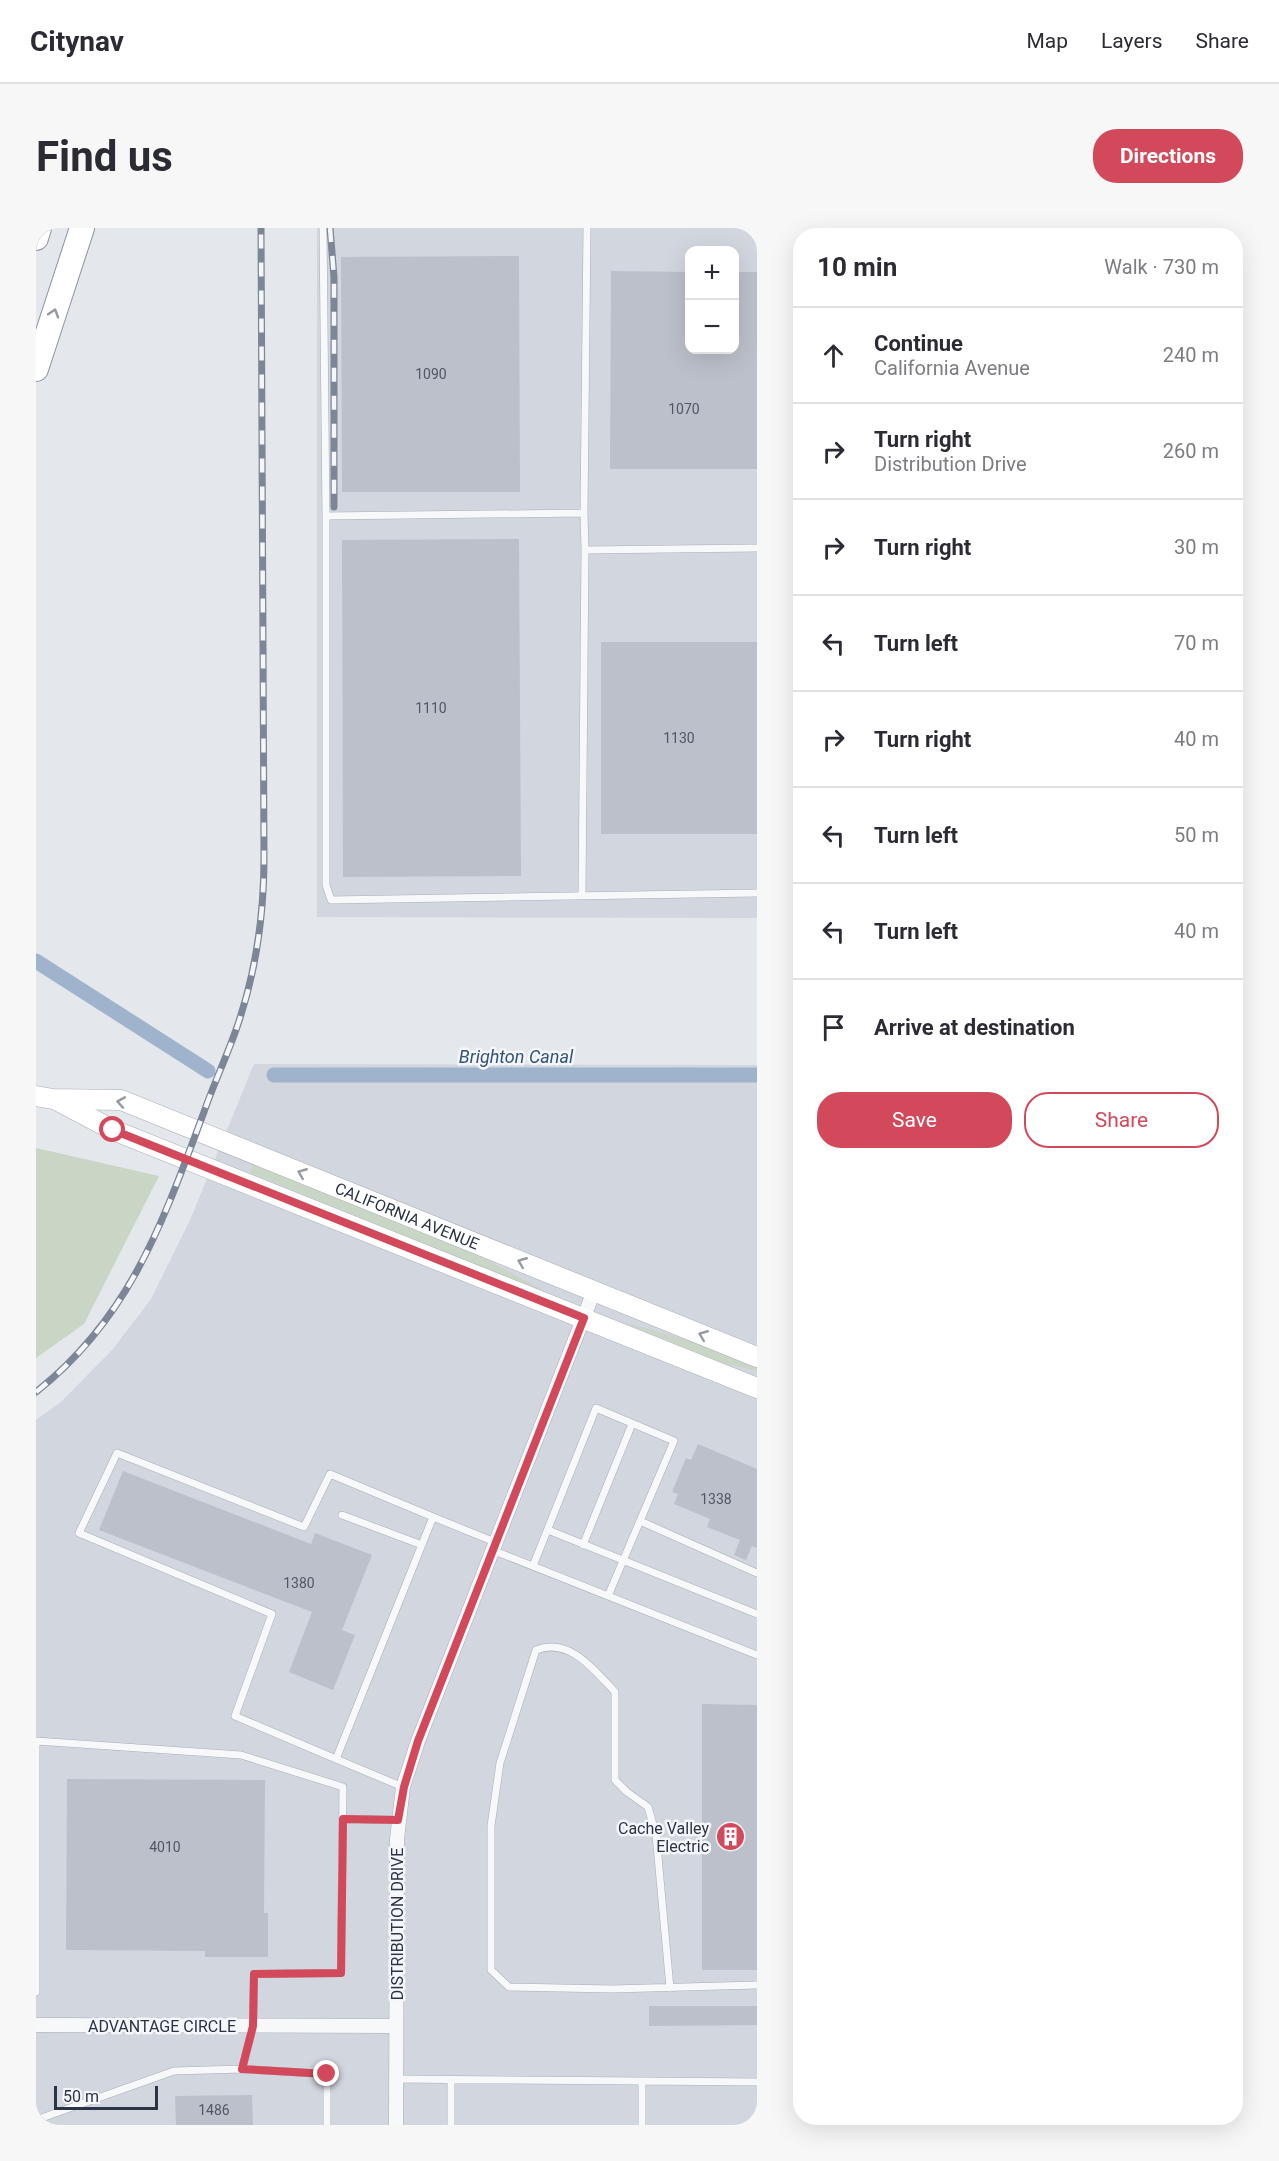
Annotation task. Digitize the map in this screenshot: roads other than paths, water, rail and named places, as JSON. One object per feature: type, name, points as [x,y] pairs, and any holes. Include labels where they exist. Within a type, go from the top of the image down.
[{"type":"highway","points":[[36,238],[39,228]]},
{"type":"highway","points":[[36,369],[82,228]]},
{"type":"main road","name":"CALIFORNIA AVENUE","points":[[45,1098],[121,1100],[757,1357]]},
{"type":"main road","name":"CALIFORNIA AVENUE","points":[[45,1098],[113,1130],[757,1388]]},
{"type":"street","name":"DISTRIBUTION DRIVE","points":[[396,2125],[398,1820],[404,1787],[418,1741],[594,1291]]},
{"type":"street","name":"ADVANTAGE CIRCLE","points":[[36,2025],[396,2026]]},
{"type":"lane","points":[[323,228],[326,885],[331,900],[757,893]]},
{"type":"lane","points":[[582,895],[587,228]]},
{"type":"lane","points":[[326,516],[584,513]]},
{"type":"lane","points":[[585,550],[757,548]]},
{"type":"lane","points":[[532,1566],[596,1408],[674,1441],[608,1596]]},
{"type":"lane","points":[[583,1545],[632,1424]]},
{"type":"lane","points":[[404,1787],[235,1716],[272,1614],[79,1533],[117,1453],[304,1527],[330,1474],[433,1517],[532,1566],[757,1655]]},
{"type":"lane","points":[[342,1515],[422,1545]]},
{"type":"lane","points":[[336,1759],[433,1517]]},
{"type":"lane","points":[[640,1521],[757,1573]]},
{"type":"lane","points":[[548,1530],[757,1614]]},
{"type":"lane","points":[[670,1988],[653,1826],[648,1807],[615,1780],[615,1692],[573,1652],[548,1646],[536,1650],[500,1763],[491,1826],[491,1970],[509,1987],[612,1989],[670,1988],[757,1985]]},
{"type":"lane","points":[[36,1992],[36,1741],[241,1755],[344,1787],[341,1973],[254,1974],[253,2026],[242,2069]]},
{"type":"lane","points":[[343,1819],[398,1820]]},
{"type":"lane","points":[[36,2120],[174,2071],[242,2069],[327,2074],[327,2125]]},
{"type":"lane","points":[[396,2079],[757,2082]]},
{"type":"lane","points":[[451,2080],[451,2125]]},
{"type":"lane","points":[[642,2081],[642,2125]]},
{"type":"waterway","name":"Brighton Canal","points":[[36,961],[208,1071]]},
{"type":"waterway","name":"Brighton Canal","points":[[274,1075],[757,1075]]},
{"type":"railway","points":[[36,1392],[69,1363],[97,1332],[140,1265],[174,1191],[233,1038],[244,1006],[254,964],[260,922],[264,857],[261,228]]},
{"type":"railway","points":[[330,228],[334,277],[334,507]]},
{"type":"place","name":"Cache Valley Electric","points":[[730,1837]]}]
